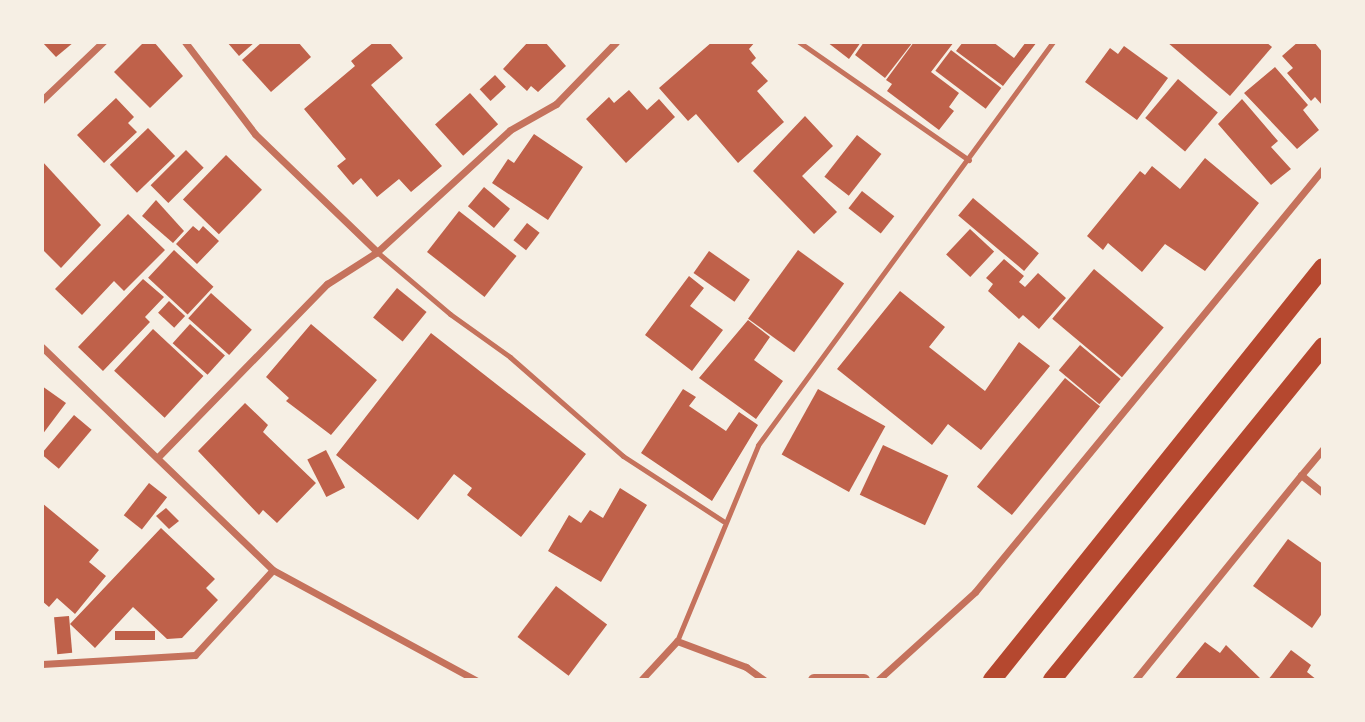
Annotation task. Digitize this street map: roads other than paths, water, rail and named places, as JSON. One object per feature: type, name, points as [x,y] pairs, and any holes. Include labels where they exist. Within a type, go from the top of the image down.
[{"type":"main road","points":[[992,680],[1323,267]]},
{"type":"main road","points":[[1052,680],[1323,346]]},
{"type":"street","points":[[42,100],[103,42]]},
{"type":"street","points":[[185,42],[255,134],[377,252]]},
{"type":"street","points":[[158,457],[327,284],[377,252],[510,130],[556,104],[616,42]]},
{"type":"street","points":[[878,680],[975,592],[1323,169]]},
{"type":"street","points":[[42,347],[273,570],[476,680]]},
{"type":"street","points":[[1137,679],[1323,449]]},
{"type":"street","points":[[1301,475],[1323,493]]},
{"type":"street","points":[[42,664],[195,655],[273,570]]},
{"type":"street","points":[[641,680],[677,641],[746,667],[764,680]]},
{"type":"street","points":[[814,680],[864,680]]},
{"type":"lane","points":[[799,42],[969,160]]},
{"type":"lane","points":[[677,641],[723,520],[758,445],[1053,42]]},
{"type":"lane","points":[[377,252],[450,314],[510,357],[623,456],[723,520]]}]
